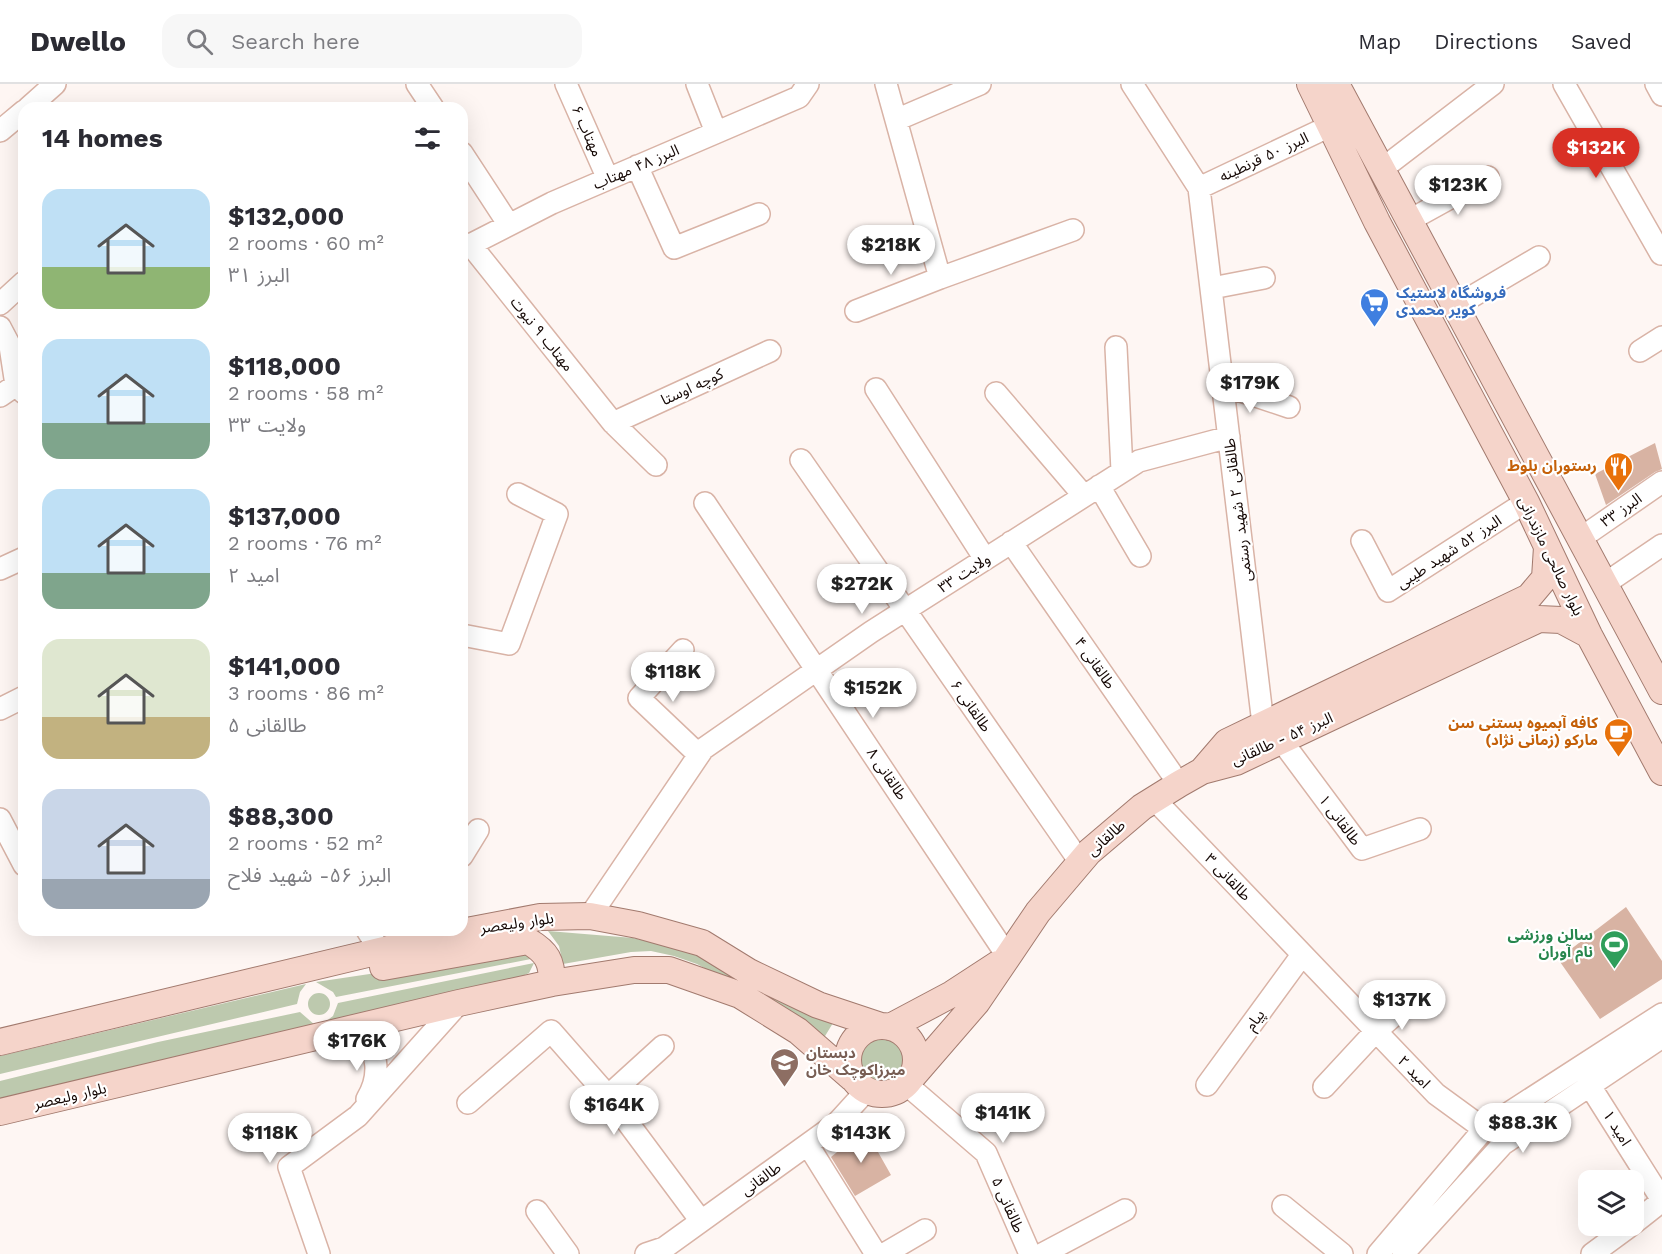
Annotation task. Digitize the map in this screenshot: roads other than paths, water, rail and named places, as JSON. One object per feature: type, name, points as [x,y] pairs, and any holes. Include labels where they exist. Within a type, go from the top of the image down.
[{"type":"main road","name":"بلوار صالحی مازندرانی","points":[[1310,84],[1377,222],[1526,502],[1589,635],[1662,772]]},
{"type":"main road","points":[[1336,84],[1660,684]]},
{"type":"main road","name":"البرز ۵۴ - طالقانی","points":[[1202,771],[1236,762],[1272,732],[1523,613],[1529,597],[1545,578],[1547,547]]},
{"type":"main road","name":"البرز ۵۴ - طالقانی","points":[[1523,613],[1539,619],[1561,620],[1589,635]]},
{"type":"main road","name":"طالقانی","points":[[906,1084],[977,1002],[1038,912],[1080,862],[1116,829],[1154,800],[1202,771]]},
{"type":"main road","name":"بلوار ولیعصر","points":[[468,929],[540,917],[590,916],[638,925],[702,943],[749,972],[818,1005],[885,1026]]},
{"type":"main road","name":"بلوار ولیعصر","points":[[0,1042],[278,976],[374,941],[416,936]]},
{"type":"main road","points":[[278,976],[367,970],[528,941],[544,950],[552,965],[552,983]]},
{"type":"main road","name":"طالقانی","points":[[885,1026],[952,994],[1008,957]]},
{"type":"main road","name":"بلوار ولیعصر","points":[[0,1112],[459,1003],[552,983],[634,970],[669,970],[740,995],[798,1031],[859,1084]]},
{"type":"main road","points":[[885,1026],[899,1031],[913,1046],[916,1066],[906,1084],[887,1094],[859,1084],[848,1066],[852,1043],[860,1034],[885,1026]]},
{"type":"street","points":[[34,102],[54,84]]},
{"type":"street","points":[[417,84],[429,102]]},
{"type":"street","name":"مهتاب ۶","points":[[566,84],[608,179]]},
{"type":"street","points":[[697,84],[716,132]]},
{"type":"street","name":"البرز ۴۸ مهتاب","points":[[468,246],[608,179],[799,97],[808,84]]},
{"type":"street","points":[[886,84],[940,278]]},
{"type":"street","points":[[896,120],[980,84]]},
{"type":"street","points":[[1132,84],[1198,188]]},
{"type":"street","points":[[1382,169],[1493,84]]},
{"type":"street","points":[[1564,84],[1661,254]]},
{"type":"street","points":[[1656,84],[1662,95]]},
{"type":"street","points":[[0,131],[18,116]]},
{"type":"street","name":"البرز ۵۰ قرنطینه","points":[[1198,188],[1330,126]]},
{"type":"street","points":[[468,162],[509,225]]},
{"type":"street","points":[[637,166],[674,248],[759,214]]},
{"type":"street","points":[[1410,220],[1488,177]]},
{"type":"street","name":"طالقانی ۲ شهید رستمی","points":[[1198,188],[1229,437],[1272,732]]},
{"type":"street","points":[[856,311],[1073,230]]},
{"type":"street","name":"مهتاب ۹ نبوت","points":[[468,249],[614,423],[656,465]]},
{"type":"street","points":[[1456,306],[1539,257]]},
{"type":"street","points":[[1212,288],[1264,278]]},
{"type":"street","points":[[0,304],[18,288]]},
{"type":"street","points":[[0,327],[10,346],[13,391]]},
{"type":"street","points":[[1640,351],[1662,337]]},
{"type":"street","points":[[1116,347],[1122,471]]},
{"type":"street","name":"کوچه اوستا","points":[[614,423],[770,351]]},
{"type":"street","points":[[1223,385],[1289,407]]},
{"type":"street","points":[[876,389],[985,559]]},
{"type":"street","points":[[996,393],[1092,491],[1140,556]]},
{"type":"street","name":"ولایت ٣۳","points":[[590,916],[703,749],[817,669],[1122,471],[1139,461],[1229,437]]},
{"type":"street","name":"طالقانی ۶","points":[[801,460],[1080,862]]},
{"type":"street","name":"البرز ۳۳","points":[[1581,538],[1662,482]]},
{"type":"street","points":[[468,636],[508,644],[557,514],[518,494]]},
{"type":"street","name":"البرز ۵۲ شهید طیبی","points":[[1362,542],[1388,591],[1526,502]]},
{"type":"street","name":"طالقانی ۸","points":[[705,503],[1008,957]]},
{"type":"street","name":"طالقانی ۴","points":[[1011,543],[1179,784]]},
{"type":"street","points":[[1606,583],[1662,545]]},
{"type":"street","points":[[0,569],[18,561]]},
{"type":"street","points":[[683,650],[639,698],[699,755]]},
{"type":"street","points":[[0,709],[18,700]]},
{"type":"street","name":"طالقانی ۱","points":[[1272,732],[1362,849],[1420,829]]},
{"type":"street","name":"طالقانی ۳","points":[[1154,800],[1302,955]]},
{"type":"street","points":[[0,819],[18,854]]},
{"type":"street","points":[[468,846],[478,830]]},
{"type":"street","name":"امید ۲","points":[[1302,955],[1436,1094],[1484,1129]]},
{"type":"street","name":"پیام","points":[[1207,1085],[1302,955]]},
{"type":"street","points":[[319,1254],[289,1167],[358,1116],[459,1003]]},
{"type":"street","points":[[1324,1086],[1375,1032],[1406,1005]]},
{"type":"street","points":[[1378,1254],[1484,1129],[1662,1014]]},
{"type":"street","points":[[468,1104],[551,1031],[608,1096],[701,1221]]},
{"type":"street","points":[[333,1034],[359,1039],[369,1048],[377,1065],[376,1081],[358,1116]]},
{"type":"street","points":[[1403,1254],[1503,1144],[1662,1037]]},
{"type":"street","points":[[608,1096],[663,1046]]},
{"type":"street","name":"طالقانی","points":[[660,1252],[836,1124],[859,1084]]},
{"type":"street","name":"طالقانی ۵","points":[[906,1084],[986,1153],[1030,1254]]},
{"type":"street","name":"امید ۱","points":[[1590,1086],[1662,1201],[1644,1215]]},
{"type":"street","points":[[808,1145],[876,1254]]},
{"type":"street","points":[[1283,1206],[1342,1254]]},
{"type":"street","points":[[1042,1254],[1125,1210]]},
{"type":"street","points":[[537,1211],[568,1254]]},
{"type":"street","points":[[884,1254],[925,1230]]},
{"type":"street","points":[[1592,1254],[1616,1236]]},
{"type":"place","name":"فروشگاه لاستیک کویر محمدی","points":[[1375,328]]},
{"type":"place","name":"رستوران بلوط","points":[[1618,492]]},
{"type":"place","name":"کافه آبمیوه بستنی سن مارکو (زمانی نژاد)","points":[[1619,758]]},
{"type":"place","name":"سالن ورزشی نام آوران","points":[[1614,970]]},
{"type":"place","name":"دبستان میرزاکوچک خان","points":[[785,1088]]}]
